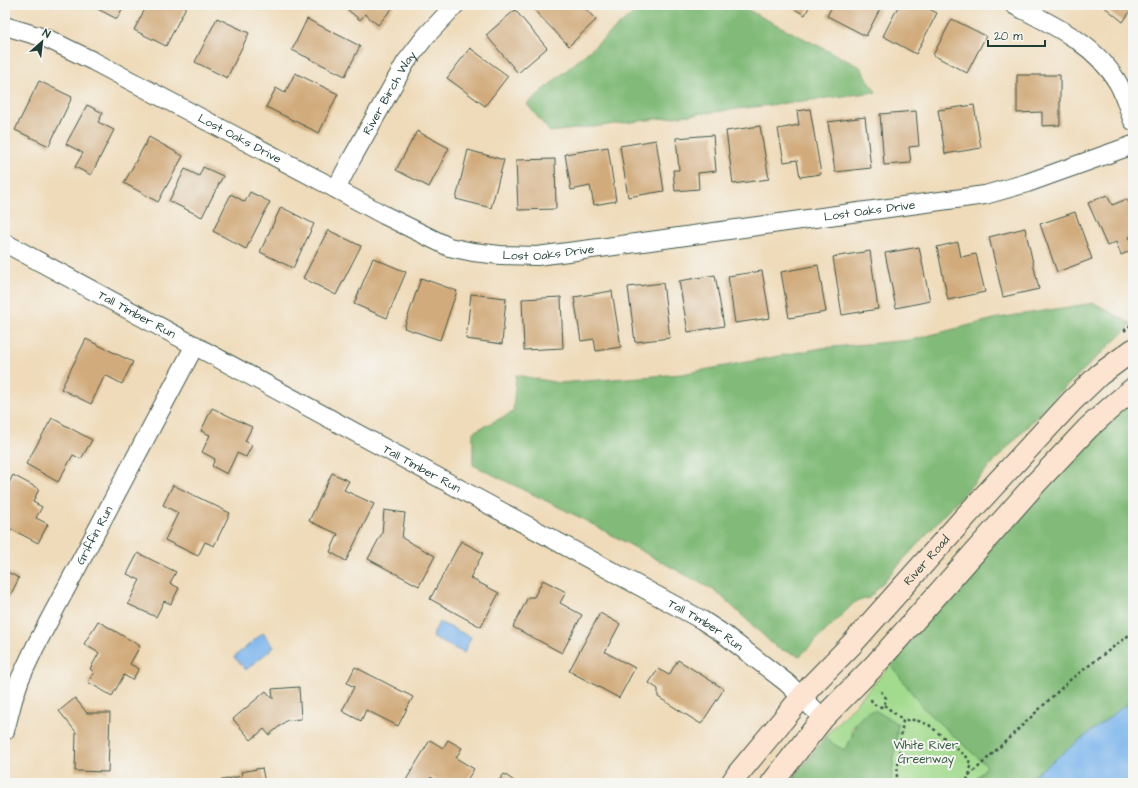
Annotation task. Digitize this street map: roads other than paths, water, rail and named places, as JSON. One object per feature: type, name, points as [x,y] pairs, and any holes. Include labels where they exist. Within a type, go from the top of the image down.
[{"type":"main road","name":"River Road","points":[[732,783],[802,696],[855,640],[970,511],[1072,401],[1099,376],[1133,350]]},
{"type":"main road","points":[[772,783],[823,718],[875,665],[1036,483],[1082,433],[1133,389]]},
{"type":"street","name":"River Birch Way","points":[[336,189],[406,62],[426,36],[455,5]]},
{"type":"street","points":[[1014,5],[1071,36],[1101,60],[1111,71],[1120,85],[1133,121]]},
{"type":"street","name":"Lost Oaks Drive","points":[[5,26],[48,39],[87,58],[384,215],[449,247],[472,252],[500,255],[537,256],[607,248],[985,195],[1027,183],[1133,145]]},
{"type":"street","name":"Tall Timber Run","points":[[5,243],[702,620],[725,635],[787,683],[823,718]]},
{"type":"street","name":"Griffin Run","points":[[5,731],[20,679],[35,647],[195,345]]},
{"type":"water","points":[[439,622],[471,637],[464,653],[432,637]]},
{"type":"water","points":[[263,633],[274,647],[246,670],[234,657]]},
{"type":"water","points":[[1133,700],[1133,783],[1024,783],[1119,710]]},
{"type":"park label","name":"White River Greenway","points":[[926,752]]}]
